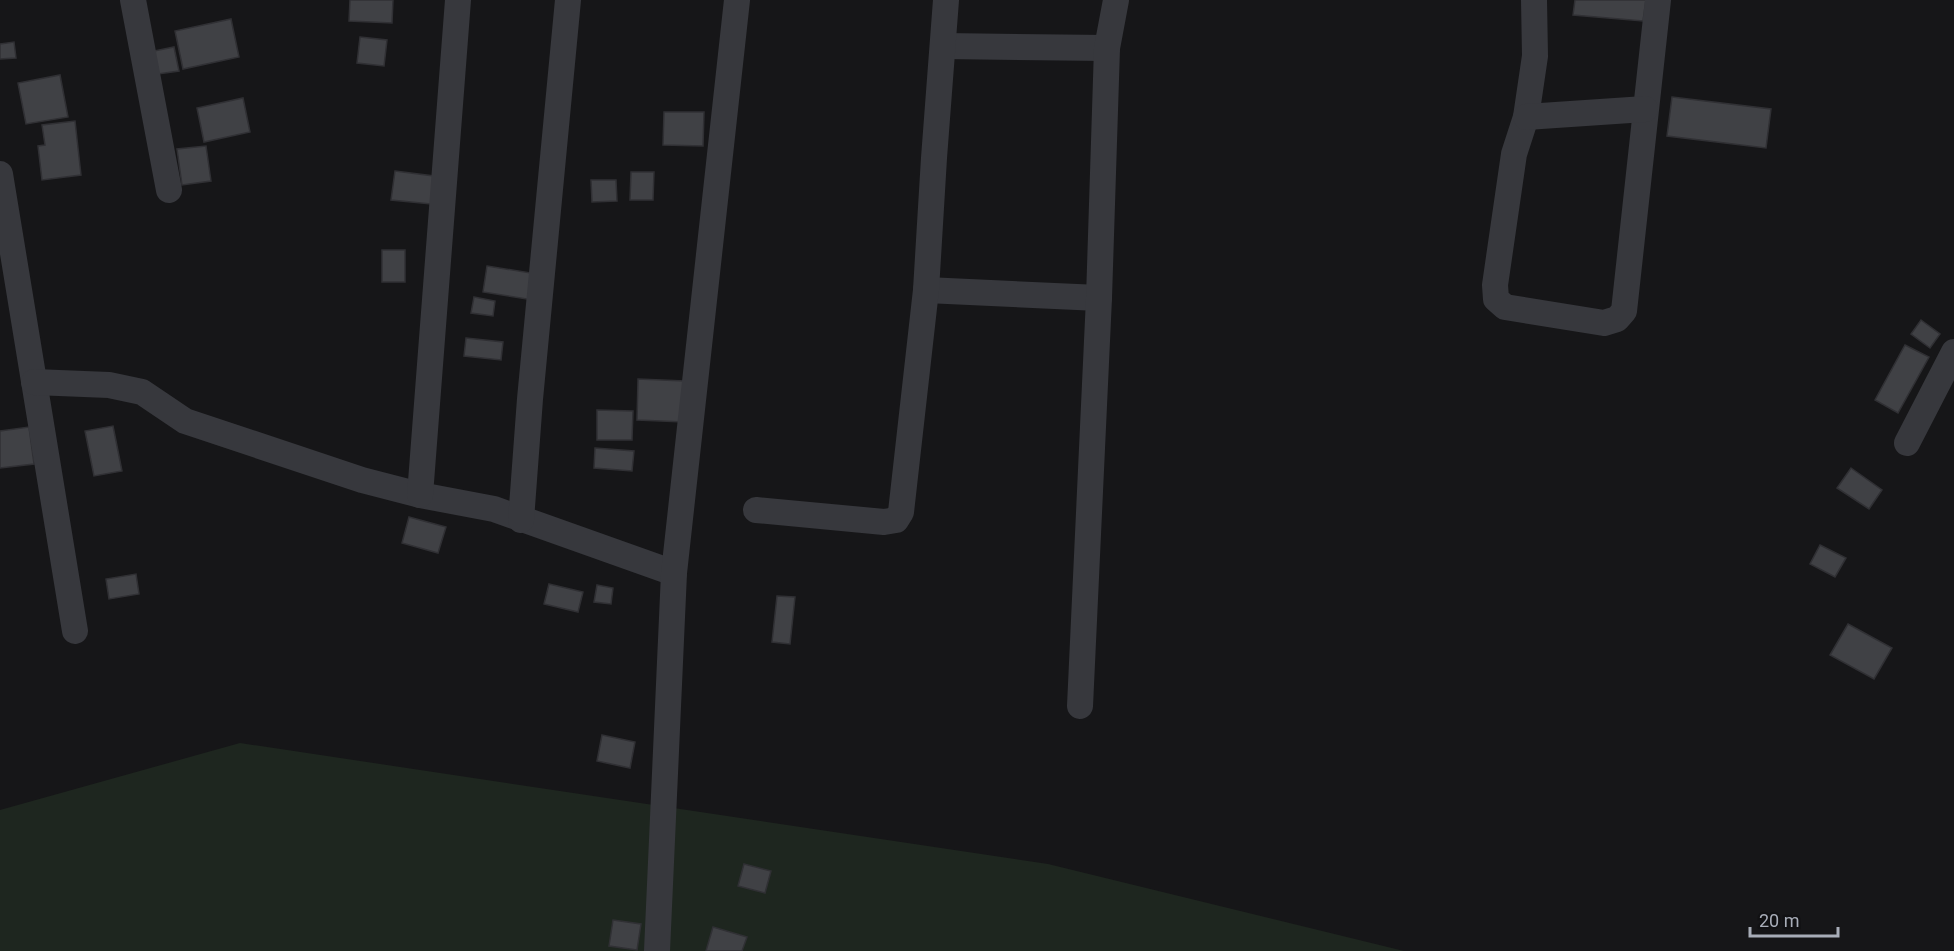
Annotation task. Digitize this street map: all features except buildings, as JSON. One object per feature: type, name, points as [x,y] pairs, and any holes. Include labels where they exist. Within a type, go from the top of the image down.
[{"type":"street","points":[[133,0],[169,190]]},
{"type":"street","points":[[420,495],[458,0]]},
{"type":"street","points":[[521,520],[530,399],[568,0]]},
{"type":"street","points":[[657,951],[674,573],[737,0]]},
{"type":"street","points":[[756,510],[884,522],[896,520],[901,512],[926,290],[946,0]]},
{"type":"street","points":[[1080,706],[1099,298],[1107,48],[1116,0]]},
{"type":"street","points":[[1534,0],[1535,56],[1526,117],[1514,154],[1495,285],[1496,299],[1505,306],[1604,323],[1617,319],[1624,311],[1658,0]]},
{"type":"street","points":[[943,46],[1107,48]]},
{"type":"street","points":[[1526,117],[1645,109]]},
{"type":"street","points":[[0,174],[75,631]]},
{"type":"street","points":[[926,290],[1099,298]]},
{"type":"street","points":[[1907,443],[1952,359]]},
{"type":"street","points":[[34,382],[109,385],[142,392],[185,421],[362,480],[420,495],[494,509],[674,573]]},
{"type":"shaded area","points":[[240,743],[1048,864],[1404,951],[0,951],[0,810]]}]
